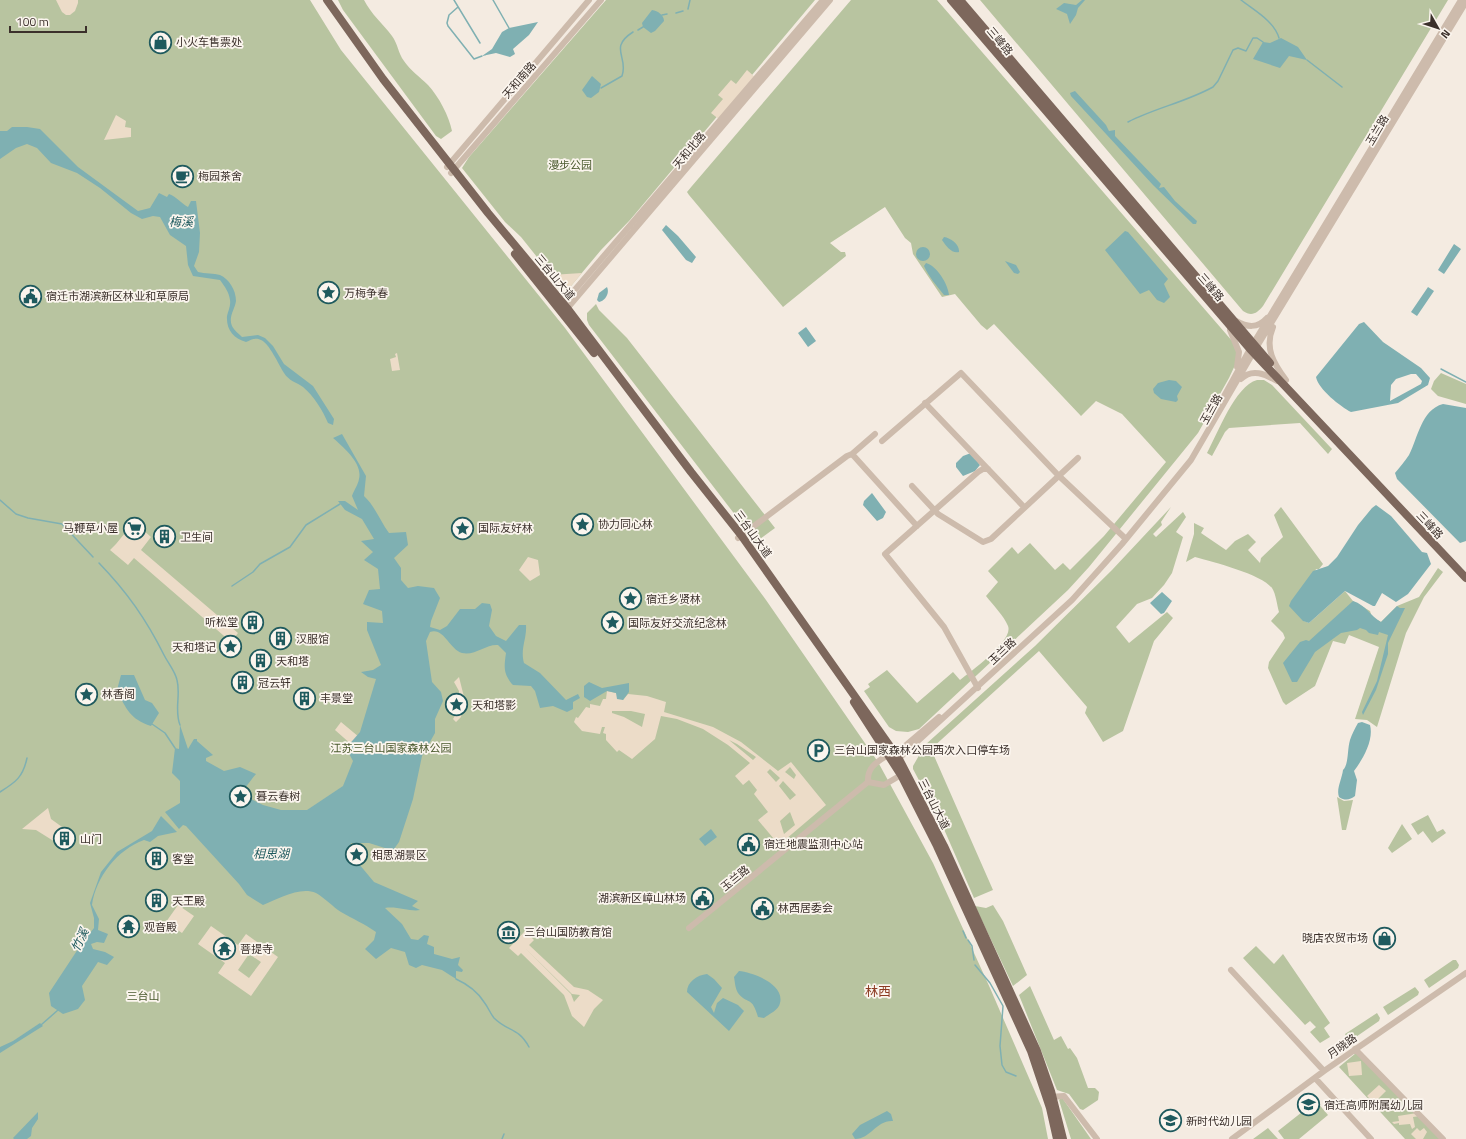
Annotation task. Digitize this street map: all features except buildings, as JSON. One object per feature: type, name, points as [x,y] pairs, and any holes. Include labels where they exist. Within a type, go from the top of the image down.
[{"type":"main road","name":"三台山大道","points":[[323,0],[377,78],[563,308],[740,537],[893,758],[939,837],[1013,995],[1037,1051],[1063,1139]]},
{"type":"main road","name":"三台山大道","points":[[327,0],[383,79],[451,168]]},
{"type":"main road","name":"三峰路","points":[[951,0],[1253,349],[1466,578]]},
{"type":"main road","name":"三峰路","points":[[960,0],[1228,320]]},
{"type":"main road","name":"三峰路","points":[[1284,383],[1466,571]]},
{"type":"main road","name":"三台山大道","points":[[893,758],[937,846],[1031,1051],[1050,1097],[1057,1139]]},
{"type":"street","name":"天和南路","points":[[451,168],[589,0]]},
{"type":"street","name":"天和南路","points":[[451,168],[601,0]]},
{"type":"street","name":"天和北路","points":[[563,308],[823,0]]},
{"type":"street","name":"天和北路","points":[[563,308],[830,0]]},
{"type":"street","name":"玉兰路","points":[[689,928],[868,782],[867,774],[874,764],[893,758],[977,686],[1072,600],[1191,460],[1253,349],[1461,0]]},
{"type":"street","name":"玉兰路","points":[[1277,309],[1466,2]]},
{"type":"street","points":[[1228,320],[1252,327],[1264,322],[1277,309]]},
{"type":"street","points":[[1277,309],[1271,332],[1270,352],[1273,362],[1284,383]]},
{"type":"street","points":[[1228,320],[1239,352],[1237,369],[1232,387]]},
{"type":"street","points":[[1232,387],[1241,378],[1253,372],[1262,373],[1284,383]]},
{"type":"street","points":[[882,441],[961,373],[1058,476],[1125,538]]},
{"type":"street","points":[[926,403],[1024,508]]},
{"type":"street","points":[[740,537],[847,456],[852,454],[875,434]]},
{"type":"street","points":[[852,454],[917,526]]},
{"type":"street","points":[[912,486],[934,510],[982,542],[991,539],[1078,458]]},
{"type":"street","points":[[977,686],[944,627],[885,554],[983,469],[988,469]]},
{"type":"street","points":[[868,782],[884,785],[901,775]]},
{"type":"street","points":[[1231,970],[1324,1071]]},
{"type":"street","name":"月晓路","points":[[1232,1139],[1355,1049],[1466,973]]},
{"type":"street","points":[[1355,1049],[1442,1139]]},
{"type":"street","points":[[1315,1078],[1371,1139]]},
{"type":"street","points":[[1050,1097],[1064,1096],[1097,1139]]},
{"type":"green space","name":"江苏三台山国家森林公园","points":[[0,0],[310,0],[341,50],[565,328],[766,600],[878,762],[933,863],[990,988],[1042,1108],[1048,1139],[0,1139]]},
{"type":"green space","points":[[338,0],[364,0],[396,42],[406,64],[428,85],[436,95],[446,113],[452,131],[441,139],[436,136],[343,10]]},
{"type":"green space","name":"漫步公园","points":[[606,0],[815,0],[630,220],[601,250],[571,286],[566,289],[561,287],[521,237],[505,222],[462,168],[469,157]]},
{"type":"green space","points":[[851,0],[937,0],[1233,342],[1237,351],[1236,363],[1229,378],[1198,433],[1089,567],[1068,590],[919,729],[908,732],[896,731],[889,727],[864,691],[870,687],[868,684],[887,670],[917,703],[953,672],[960,680],[982,663],[998,647],[1005,639],[1008,632],[1008,626],[1004,618],[986,596],[998,582],[988,571],[1012,547],[1018,554],[1030,543],[1055,570],[1063,563],[1070,570],[1104,536],[1166,462],[1122,414],[1096,401],[1081,416],[994,324],[987,330],[955,294],[942,297],[913,254],[911,243],[905,238],[885,207],[830,243],[841,252],[845,252],[846,256],[783,307],[689,195],[687,192]]},
{"type":"green space","points":[[980,0],[1448,0],[1263,306],[1259,311],[1249,314],[1243,311]]},
{"type":"green space","points":[[596,304],[599,310],[627,338],[775,528],[756,542],[589,325],[587,313]]},
{"type":"green space","points":[[1441,373],[1466,384],[1466,404],[1438,396],[1431,389],[1434,381]]},
{"type":"green space","points":[[1257,380],[1264,380],[1272,385],[1332,449],[1328,454],[1300,423],[1229,428],[1225,432],[1212,456],[1207,453],[1234,400],[1249,384]]},
{"type":"green space","points":[[1171,507],[1161,522],[1162,525],[1153,534],[1156,537],[1183,512],[1186,517],[1176,532],[1183,537],[1172,573],[1164,585],[1152,598],[1137,604],[1116,627],[1129,643],[1167,612],[1173,618],[1154,641],[1123,731],[1103,742],[1085,713],[1087,707],[1039,651],[931,749],[993,890],[974,898],[940,820],[913,769],[913,766],[925,745],[1035,646],[1112,570]]},
{"type":"green space","points":[[1281,507],[1323,564],[1319,569],[1316,569],[1299,616],[1304,621],[1309,623],[1345,591],[1353,601],[1370,611],[1372,617],[1381,622],[1397,606],[1419,597],[1438,568],[1443,572],[1424,597],[1406,633],[1377,727],[1367,720],[1355,719],[1379,647],[1349,635],[1345,644],[1333,641],[1315,686],[1286,705],[1283,702],[1268,668],[1269,662],[1285,638],[1283,633],[1271,621],[1279,612],[1272,588],[1248,573],[1224,565],[1195,557],[1186,562],[1194,534],[1194,523],[1204,528],[1201,533],[1226,550],[1235,541],[1248,534],[1256,542],[1248,550],[1260,563],[1261,558],[1283,537],[1274,515]]},
{"type":"green space","points":[[1337,797],[1344,801],[1353,800],[1346,830],[1342,830]]},
{"type":"green space","points":[[1428,815],[1437,832],[1443,829],[1446,833],[1432,843],[1423,831],[1418,835],[1411,824]]},
{"type":"green space","points":[[1402,824],[1412,839],[1392,853],[1388,848]]},
{"type":"green space","points":[[993,905],[1003,921],[1027,975],[1013,986],[975,906],[986,908]]},
{"type":"green space","points":[[1256,946],[1274,964],[1283,954],[1330,1023],[1324,1028],[1330,1037],[1320,1043],[1310,1032],[1316,1027],[1310,1021],[1305,1025],[1243,958]]},
{"type":"green space","points":[[1453,960],[1456,960],[1459,965],[1458,968],[1429,988],[1424,980]]},
{"type":"green space","points":[[1030,986],[1054,1040],[1061,1036],[1068,1049],[1070,1048],[1077,1058],[1088,1088],[1095,1088],[1099,1092],[1098,1100],[1083,1110],[1080,1109],[1069,1094],[1057,1090],[1019,995]]},
{"type":"green space","points":[[1415,987],[1419,992],[1418,995],[1388,1015],[1383,1007]]},
{"type":"green space","points":[[1377,1013],[1380,1018],[1379,1021],[1350,1041],[1348,1040],[1345,1034]]},
{"type":"green space","points":[[1356,1053],[1440,1139],[1405,1139],[1339,1067]]},
{"type":"green space","points":[[1061,1098],[1091,1139],[1071,1139],[1059,1100]]},
{"type":"green space","points":[[1316,1101],[1328,1115],[1299,1139],[1284,1139],[1278,1131]]},
{"type":"green space","points":[[1268,1128],[1278,1139],[1253,1139]]},
{"type":"shaded area","points":[[56,0],[78,0],[78,3],[75,11],[70,15],[66,15],[62,12]]},
{"type":"shaded area","points":[[747,70],[756,78],[720,120],[711,113],[723,99],[718,95],[731,80],[736,84]]},
{"type":"shaded area","points":[[116,115],[126,121],[125,127],[131,128],[131,137],[104,140]]},
{"type":"shaded area","points":[[582,273],[571,286],[566,289],[561,287],[551,275]]},
{"type":"shaded area","points":[[397,353],[400,370],[392,371],[390,359],[396,357],[395,354]]},
{"type":"shaded area","points":[[134,522],[151,537],[141,550],[238,633],[231,642],[134,558],[128,565],[110,550]]},
{"type":"shaded area","points":[[528,557],[538,560],[540,575],[530,581],[519,570]]},
{"type":"shaded area","points":[[459,677],[465,701],[463,701],[461,717],[456,722],[453,719],[456,714],[450,710],[453,699],[459,699],[459,691],[454,682]]},
{"type":"shaded area","points":[[607,691],[616,693],[623,700],[628,694],[647,696],[666,702],[664,712],[713,727],[741,742],[778,771],[791,762],[826,805],[779,845],[758,820],[768,812],[754,794],[757,790],[749,780],[743,785],[735,776],[750,763],[728,745],[703,729],[677,719],[661,716],[655,739],[632,759],[619,750],[617,752],[606,740],[606,734],[603,733],[605,727],[602,727],[600,734],[582,731],[574,722],[576,717],[578,718],[586,707],[590,708],[590,704],[600,706],[603,699],[606,699]],"holes":[[[612,711],[631,711],[645,714],[642,727],[624,717],[612,713]],[[729,740],[737,744],[756,757],[753,760]],[[790,767],[796,775],[794,779],[785,772]],[[770,769],[780,778],[776,782],[767,772]],[[783,781],[796,795],[790,800],[779,786]],[[790,812],[795,825],[784,834],[780,821]]]},
{"type":"shaded area","points":[[341,722],[359,737],[352,745],[335,730]]},
{"type":"shaded area","points":[[48,808],[51,819],[69,832],[60,845],[36,830],[22,829]]},
{"type":"shaded area","points":[[178,905],[194,916],[182,933],[166,922]]},
{"type":"shaded area","points":[[211,926],[238,945],[246,934],[278,957],[251,996],[218,973],[225,963],[198,944]],"holes":[[[249,954],[261,962],[249,978],[238,970]]]},
{"type":"shaded area","points":[[525,931],[534,940],[529,945],[574,987],[588,990],[603,1000],[594,1009],[584,1027],[572,1016],[564,995],[521,953],[518,956],[509,948]],"holes":[[[525,948],[572,994],[580,995],[574,1002],[571,994]]]},
{"type":"shaded area","points":[[1361,1061],[1362,1075],[1349,1076],[1347,1063]]},
{"type":"shaded area","points":[[1379,1085],[1386,1091],[1378,1099],[1380,1101],[1376,1105],[1367,1096]]},
{"type":"shaded area","points":[[1417,1113],[1420,1116],[1413,1117],[1415,1127],[1412,1129],[1410,1124],[1399,1125],[1399,1123],[1394,1124],[1392,1122],[1399,1121],[1398,1116]]},
{"type":"shaded area","points":[[1417,1128],[1420,1131],[1424,1128],[1427,1132],[1423,1139],[1416,1139],[1411,1134]]},
{"type":"water","points":[[1082,0],[1085,0],[1078,8],[1076,15],[1070,24],[1067,14],[1056,9],[1064,3],[1076,5]]},
{"type":"water","points":[[652,10],[660,14],[664,21],[655,31],[651,33],[643,27],[642,23]]},
{"type":"water","points":[[538,22],[529,35],[513,49],[515,54],[510,57],[496,53],[482,56],[492,49],[502,32],[509,28]]},
{"type":"water","points":[[1281,38],[1298,47],[1307,60],[1289,56],[1280,68],[1253,59],[1263,42],[1270,43]]},
{"type":"water","points":[[592,76],[601,84],[599,92],[591,98],[587,97],[582,90]]},
{"type":"water","points":[[1075,91],[1106,125],[1109,131],[1115,130],[1115,136],[1161,184],[1159,188],[1164,187],[1175,201],[1197,221],[1196,224],[1193,224],[1153,185],[1071,96],[1070,93]]},
{"type":"water","name":"梅溪","points":[[12,127],[40,129],[78,167],[138,211],[150,208],[159,193],[167,197],[169,194],[172,195],[188,207],[191,201],[196,201],[200,233],[199,252],[194,266],[198,272],[220,275],[229,282],[236,297],[231,319],[231,323],[235,330],[242,337],[258,335],[265,338],[273,346],[284,364],[313,386],[334,419],[333,425],[328,423],[318,404],[311,395],[303,387],[286,376],[264,342],[257,339],[246,342],[242,341],[234,336],[229,330],[227,316],[230,300],[229,294],[225,287],[220,280],[193,276],[188,265],[186,246],[170,235],[160,217],[153,216],[142,219],[131,213],[100,188],[77,173],[51,163],[37,148],[27,144],[16,148],[0,159],[0,131],[7,131]]},
{"type":"water","points":[[666,225],[678,236],[696,257],[692,263],[686,260],[662,230]]},
{"type":"water","points":[[1125,231],[1128,232],[1168,279],[1164,284],[1170,297],[1164,303],[1157,300],[1149,290],[1140,294],[1105,250]]},
{"type":"water","points":[[944,237],[954,242],[959,249],[959,252],[954,252],[947,247],[942,240]]},
{"type":"water","points":[[1454,244],[1461,249],[1444,274],[1438,270]]},
{"type":"water","points":[[923,247],[928,249],[930,254],[928,259],[923,261],[918,259],[916,254],[918,249]]},
{"type":"water","points":[[1005,261],[1016,265],[1020,272],[1018,274],[1014,273]]},
{"type":"water","points":[[926,263],[934,268],[941,276],[947,286],[949,295],[944,295],[933,281],[924,266]]},
{"type":"water","points":[[607,287],[608,292],[606,296],[599,302],[597,300],[599,293]]},
{"type":"water","points":[[1428,287],[1434,291],[1417,316],[1411,312]]},
{"type":"water","points":[[1364,322],[1383,342],[1421,368],[1430,378],[1428,385],[1398,403],[1351,412],[1330,397],[1321,387],[1316,377],[1359,324]],"holes":[[[1411,374],[1416,374],[1422,381],[1421,384],[1390,401],[1391,385],[1396,379]]]},
{"type":"water","points":[[806,327],[816,341],[808,347],[798,333]]},
{"type":"water","points":[[1169,380],[1176,381],[1182,387],[1177,396],[1178,400],[1176,402],[1161,399],[1154,393],[1153,389],[1158,383]]},
{"type":"water","points":[[1443,404],[1466,408],[1466,541],[1460,543],[1397,479],[1395,473],[1409,455],[1425,418],[1436,407]]},
{"type":"water","name":"相思湖","points":[[342,434],[366,476],[364,496],[371,504],[389,533],[406,532],[408,545],[394,558],[401,568],[401,580],[408,588],[418,586],[434,588],[440,598],[430,627],[440,630],[447,626],[460,609],[475,609],[482,603],[490,604],[492,610],[489,626],[496,636],[506,641],[519,625],[526,625],[526,635],[523,649],[524,663],[540,673],[566,700],[578,694],[580,698],[573,702],[573,709],[567,712],[553,706],[540,708],[535,691],[531,686],[513,685],[507,677],[505,670],[506,653],[498,645],[489,646],[476,652],[462,653],[457,651],[443,635],[435,631],[430,632],[426,641],[432,682],[441,692],[443,701],[435,719],[435,733],[422,756],[413,799],[399,842],[394,849],[388,849],[369,843],[351,843],[349,852],[374,882],[418,901],[412,906],[420,910],[385,908],[402,924],[411,939],[418,940],[424,935],[429,936],[427,944],[434,947],[434,954],[452,959],[460,957],[458,965],[463,970],[462,972],[456,971],[456,979],[442,970],[422,965],[416,968],[409,965],[405,952],[391,948],[376,959],[365,949],[374,940],[376,932],[341,912],[316,893],[310,891],[296,892],[263,905],[247,895],[239,884],[186,826],[183,825],[179,829],[165,812],[180,803],[180,781],[172,773],[175,748],[179,749],[180,725],[188,749],[194,739],[197,739],[197,741],[213,755],[206,758],[206,761],[224,771],[240,767],[256,774],[241,793],[231,802],[233,806],[237,802],[251,799],[263,805],[281,810],[307,810],[343,786],[353,761],[346,748],[360,732],[376,679],[368,677],[361,672],[373,670],[381,665],[367,630],[367,622],[383,623],[382,611],[363,604],[369,590],[380,589],[378,569],[364,560],[373,552],[361,541],[374,539],[362,519],[345,510],[338,501],[345,501],[358,510],[352,496],[359,479],[358,467],[351,456],[333,438]]},
{"type":"water","points":[[971,453],[980,465],[975,471],[963,476],[956,467],[956,463],[963,456]]},
{"type":"water","points":[[872,493],[886,512],[883,518],[877,521],[863,505],[864,501]]},
{"type":"water","points":[[1376,505],[1391,516],[1422,552],[1427,553],[1431,564],[1408,594],[1396,602],[1382,593],[1375,606],[1373,606],[1345,591],[1309,623],[1303,621],[1289,606],[1291,601],[1313,571],[1328,566],[1337,557],[1358,525]]},
{"type":"water","points":[[1162,592],[1172,601],[1164,613],[1161,614],[1150,603]]},
{"type":"water","points":[[1353,601],[1365,608],[1381,622],[1397,606],[1400,608],[1405,608],[1388,643],[1388,654],[1376,690],[1363,715],[1362,712],[1377,681],[1388,635],[1379,632],[1378,635],[1369,633],[1360,628],[1341,633],[1315,652],[1297,682],[1292,682],[1283,663],[1300,642],[1306,640],[1309,641]]},
{"type":"water","points":[[121,675],[134,675],[145,700],[152,703],[159,713],[151,726],[133,717],[126,708],[117,690]]},
{"type":"water","points":[[589,682],[602,688],[629,683],[629,692],[623,700],[617,699],[616,693],[607,691],[590,701],[584,697],[584,686]]},
{"type":"water","points":[[1362,722],[1370,725],[1371,731],[1369,743],[1361,761],[1354,771],[1357,780],[1355,796],[1349,799],[1343,799],[1339,797],[1338,791],[1343,770],[1347,761],[1348,748],[1358,723]]},
{"type":"water","points":[[161,816],[177,832],[158,836],[150,842],[144,840],[125,850],[109,866],[98,884],[92,905],[99,919],[98,930],[108,934],[104,943],[97,942],[91,944],[93,949],[105,952],[114,957],[107,965],[98,962],[82,986],[85,1000],[78,1009],[63,1014],[51,1006],[49,993],[82,943],[94,928],[94,918],[90,903],[101,872],[117,852],[152,831]]},
{"type":"water","points":[[711,829],[717,837],[705,846],[699,839]]},
{"type":"water","points":[[739,971],[752,974],[766,980],[778,990],[780,1003],[776,1010],[764,1018],[758,1017],[754,1006],[749,1001],[741,997],[737,991],[734,977]]},
{"type":"water","points":[[707,974],[722,988],[711,1007],[714,1013],[717,1003],[723,998],[738,1005],[744,1011],[729,1031],[687,992],[687,988],[693,980]]},
{"type":"water","points":[[40,1023],[43,1026],[0,1053],[0,1047],[13,1041]]},
{"type":"water","points":[[887,1111],[891,1114],[893,1121],[882,1123],[865,1136],[855,1139],[852,1134],[860,1125]]},
{"type":"water","points":[[38,1112],[38,1119],[32,1128],[31,1136],[27,1139],[14,1139],[13,1138]]},
{"type":"waterway","points":[[454,0],[480,43]]},
{"type":"waterway","points":[[493,0],[509,28]]},
{"type":"waterway","points":[[688,9],[690,0]]},
{"type":"waterway","points":[[1241,0],[1268,21],[1277,32],[1279,38]]},
{"type":"waterway","points":[[458,7],[449,15],[447,23],[448,26],[474,59],[482,56]]},
{"type":"waterway","points":[[676,13],[683,11]]},
{"type":"waterway","points":[[662,15],[667,14]]},
{"type":"waterway","points":[[638,30],[643,27]]},
{"type":"waterway","points":[[601,88],[622,76],[623,63],[620,48],[626,38],[633,32]]},
{"type":"waterway","points":[[1128,122],[1192,97],[1213,87],[1218,81],[1233,50],[1238,48],[1246,51],[1253,38],[1257,38],[1263,42]]},
{"type":"waterway","points":[[1307,60],[1342,87]]},
{"type":"waterway","points":[[1441,369],[1466,382]]},
{"type":"waterway","points":[[0,500],[16,514],[28,518],[62,524],[93,557]]},
{"type":"waterway","points":[[232,586],[253,572],[260,564],[290,547],[306,525],[340,504]]},
{"type":"waterway","points":[[99,563],[135,606],[175,673],[178,686],[178,719],[180,725]]},
{"type":"waterway","points":[[152,724],[165,733],[175,748]]},
{"type":"waterway","points":[[0,792],[18,778],[23,770],[27,758]]},
{"type":"waterway","points":[[963,931],[966,938]]},
{"type":"waterway","points":[[968,940],[972,946],[974,960]]},
{"type":"waterway","points":[[975,965],[990,983],[1003,1006],[1000,1046],[1002,1065],[1006,1072],[1016,1076]]},
{"type":"waterway","points":[[456,979],[475,991],[494,1018],[521,1036],[529,1047]]},
{"type":"waterway","name":"竹溪","points":[[41,1025],[58,1010]]},
{"type":"waterway","points":[[502,1139],[504,1134]]},
{"type":"place","name":"小火车售票处","points":[[161,42]]},
{"type":"place","name":"梅园茶舍","points":[[182,176]]},
{"type":"place","name":"万梅争春","points":[[329,293]]},
{"type":"place","name":"宿迁市湖滨新区林业和草原局","points":[[31,296]]},
{"type":"place","name":"协力同心林","points":[[582,524]]},
{"type":"place","name":"马鞭草小屋","points":[[134,528]]},
{"type":"place","name":"国际友好林","points":[[463,528]]},
{"type":"place","name":"卫生间","points":[[164,537]]},
{"type":"place","name":"宿迁乡贤林","points":[[630,599]]},
{"type":"place","name":"听松堂","points":[[253,622]]},
{"type":"place","name":"国际友好交流纪念林","points":[[612,623]]},
{"type":"place","name":"汉服馆","points":[[280,639]]},
{"type":"place","name":"天和塔记","points":[[231,647]]},
{"type":"place","name":"天和塔","points":[[261,661]]},
{"type":"place","name":"冠云轩","points":[[242,683]]},
{"type":"place","name":"林香阁","points":[[87,694]]},
{"type":"place","name":"丰景堂","points":[[305,698]]},
{"type":"place","name":"天和塔影","points":[[456,705]]},
{"type":"place","name":"三台山国家森林公园西次入口停车场","points":[[818,750]]},
{"type":"place","name":"暮云春树","points":[[241,796]]},
{"type":"place","name":"山门","points":[[65,839]]},
{"type":"place","name":"宿迁地震监测中心站","points":[[748,844]]},
{"type":"place","name":"相思湖景区","points":[[357,855]]},
{"type":"place","name":"客堂","points":[[157,859]]},
{"type":"place","name":"湖滨新区嶂山林场","points":[[702,898]]},
{"type":"place","name":"天王殿","points":[[156,901]]},
{"type":"place","name":"林西居委会","points":[[763,908]]},
{"type":"place","name":"观音殿","points":[[129,927]]},
{"type":"place","name":"三台山国防教育馆","points":[[508,932]]},
{"type":"place","name":"晓店农贸市场","points":[[1384,938]]},
{"type":"place","name":"菩提寺","points":[[224,949]]},
{"type":"place","name":"宿迁高师附属幼儿园","points":[[1308,1105]]},
{"type":"place","name":"新时代幼儿园","points":[[1170,1121]]},
{"type":"district","name":"林西","points":[[878,991]]},
{"type":"park label","name":"三台山","points":[[143,996]]}]
